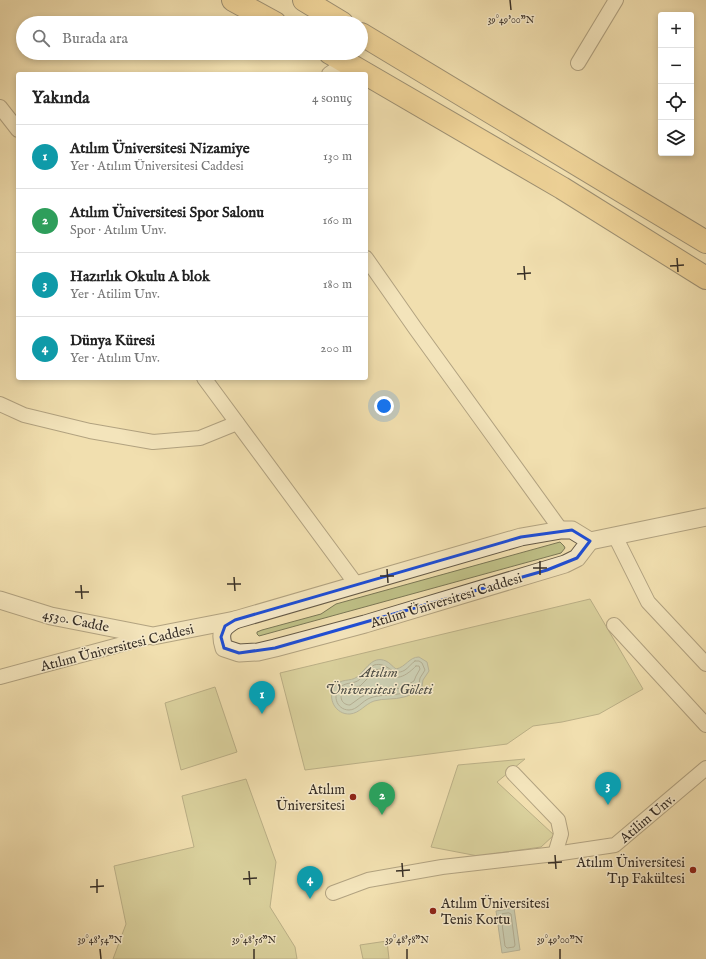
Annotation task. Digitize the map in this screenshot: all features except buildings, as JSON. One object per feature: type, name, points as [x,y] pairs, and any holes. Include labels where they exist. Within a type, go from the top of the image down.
[{"type":"main road","points":[[233,0],[262,16]]},
{"type":"main road","points":[[304,0],[330,16]]},
{"type":"main road","points":[[368,38],[706,242]]},
{"type":"main road","points":[[335,63],[351,72]]},
{"type":"main road","points":[[368,81],[562,188],[706,278]]},
{"type":"street","points":[[578,63],[616,0]]},
{"type":"street","points":[[0,107],[16,127]]},
{"type":"street","points":[[368,261],[561,530]]},
{"type":"street","points":[[205,380],[356,584]]},
{"type":"street","points":[[0,404],[24,415],[90,431],[153,442],[200,438],[237,423]]},
{"type":"street","points":[[590,541],[706,517]]},
{"type":"street","name":"Atılım Üniversitesi Caddesi","points":[[0,677],[153,636],[235,620],[521,537],[561,530],[572,530],[590,541],[577,558],[547,570],[364,624],[258,652],[239,653],[224,648],[221,637],[225,626],[235,620]]},
{"type":"street","points":[[615,536],[648,602],[706,664]]},
{"type":"street","name":"4530. Cadde","points":[[0,600],[51,616],[153,636]]},
{"type":"street","points":[[614,625],[706,725]]},
{"type":"street","name":"Atilim Unv.","points":[[333,893],[368,880],[442,868],[615,845],[706,768]]},
{"type":"street","points":[[513,773],[558,820],[560,834],[555,854]]},
{"type":"highlighted area","points":[[572,530],[590,541],[577,558],[547,570],[275,648],[239,653],[224,648],[221,637],[225,626],[235,620],[521,537]]},
{"type":"green space","points":[[560,542],[565,548],[561,553],[259,636],[257,634],[257,632],[262,630],[321,614],[336,604]]},
{"type":"green space","points":[[590,599],[643,689],[599,714],[562,722],[533,726],[507,744],[305,770],[280,673]]},
{"type":"green space","points":[[215,687],[237,752],[181,770],[165,703]]},
{"type":"green space","points":[[525,759],[497,782],[554,835],[541,847],[478,856],[431,847],[458,765]]},
{"type":"green space","points":[[246,779],[276,862],[270,907],[295,947],[297,959],[113,959],[126,924],[114,866],[194,847],[182,796]]},
{"type":"green space","points":[[387,941],[389,959],[363,959],[360,945]]},
{"type":"water","name":"Atılım Üniversitesi Göleti","points":[[416,657],[419,657],[427,662],[429,671],[423,680],[422,687],[411,694],[400,698],[374,701],[357,712],[350,714],[340,712],[334,705],[332,700],[332,691],[335,686],[340,682],[357,677],[373,662],[377,660],[386,661],[396,669]]},
{"type":"water","points":[[514,908],[520,950],[502,953],[496,911]]},
{"type":"place","name":"Atılım Üniversitesi Nizamiye","points":[[262,714]]},
{"type":"place","name":"Atılım Üniversitesi","points":[[353,797]]},
{"type":"place","name":"Hazırlık Okulu A blok","points":[[608,805]]},
{"type":"place","name":"Atılım Üniversitesi Spor Salonu","points":[[382,815]]},
{"type":"place","name":"Atılım Üniversitesi Tıp Fakültesi","points":[[693,870]]},
{"type":"place","name":"Dünya Küresi","points":[[310,899]]},
{"type":"place","name":"Atılım Üniversitesi Tenis Kortu","points":[[433,911]]}]
